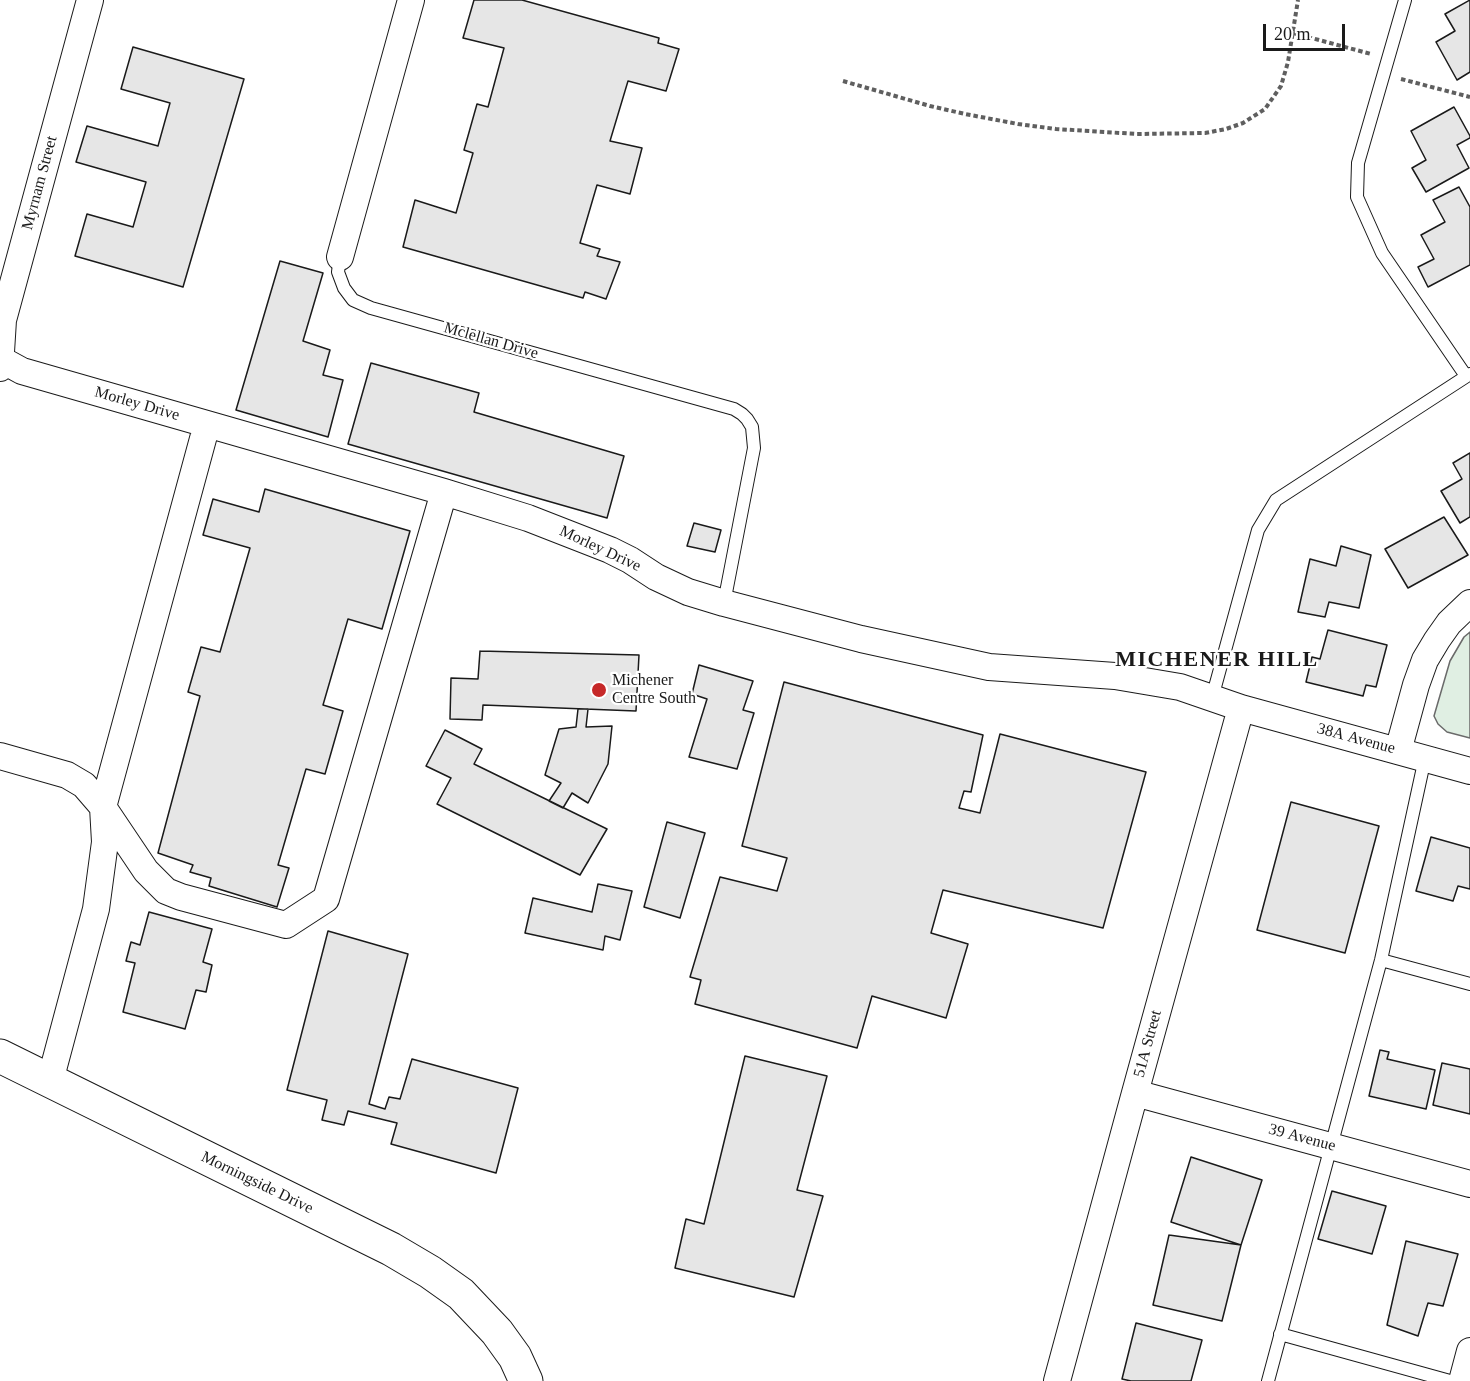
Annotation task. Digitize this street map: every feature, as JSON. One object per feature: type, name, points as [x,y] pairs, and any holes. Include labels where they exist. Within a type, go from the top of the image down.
[{"type":"street","name":"Myrnam Street","points":[[0,368],[3,320],[90,0]]},
{"type":"street","name":"Mclellan Drive","points":[[340,257],[411,0]]},
{"type":"street","name":"Morley Drive","points":[[0,359],[22,371],[528,518],[620,555],[656,577],[680,588],[724,603],[861,639],[989,667],[1115,676],[1180,687],[1241,708]]},
{"type":"street","points":[[50,1081],[96,909],[105,842],[103,807],[207,424]]},
{"type":"street","points":[[0,756],[67,775],[84,785],[103,807],[146,871],[166,891],[286,925],[326,899],[444,492]]},
{"type":"street","points":[[1398,751],[1425,660],[1449,623],[1470,603]]},
{"type":"street","name":"38A Avenue","points":[[1241,708],[1470,771]]},
{"type":"street","name":"51A Street","points":[[1058,1381],[1241,708]]},
{"type":"street","name":"Morningside Drive","points":[[0,1056],[391,1249],[430,1272],[461,1294],[497,1332],[515,1357],[526,1381]]},
{"type":"street","name":"39 Avenue","points":[[1135,1093],[1470,1184]]},
{"type":"street","points":[[1462,1381],[1470,1351]]},
{"type":"lane","points":[[1212,698],[1258,530],[1276,500],[1468,375],[1382,253],[1357,197],[1358,163],[1405,0]]},
{"type":"lane","name":"Mclellan Drive","points":[[340,257],[338,272],[344,288],[353,300],[371,308],[734,409],[742,414],[752,427],[754,448],[724,603]]},
{"type":"lane","points":[[1268,1381],[1381,960],[1425,759]]},
{"type":"lane","points":[[1381,960],[1470,984]]},
{"type":"lane","points":[[1280,1334],[1450,1381]]},
{"type":"path","points":[[843,81],[930,106],[1018,124],[1099,133],[1205,133],[1243,123],[1265,109],[1281,86],[1288,62],[1298,0]]},
{"type":"path","points":[[1293,33],[1388,58]]},
{"type":"path","points":[[1383,74],[1470,97]]},
{"type":"green space","points":[[1470,632],[1470,738],[1447,732],[1438,724],[1434,716],[1450,661],[1464,637]]},
{"type":"building","points":[[474,0],[522,0],[659,38],[658,43],[679,49],[666,91],[628,81],[610,141],[642,148],[630,194],[597,185],[580,243],[600,249],[597,256],[620,262],[606,299],[585,292],[583,298],[403,247],[415,200],[456,213],[473,153],[464,150],[477,104],[488,107],[504,48],[463,38]]},
{"type":"building","points":[[1470,0],[1470,72],[1457,80],[1436,42],[1455,31],[1445,14]]},
{"type":"building","points":[[133,47],[244,79],[183,287],[75,256],[87,214],[133,227],[146,182],[76,162],[87,126],[158,146],[170,103],[121,89]]},
{"type":"building","points":[[1454,107],[1470,136],[1457,145],[1469,168],[1426,192],[1412,168],[1426,160],[1411,131]]},
{"type":"building","points":[[1459,187],[1470,207],[1470,265],[1428,287],[1418,267],[1434,259],[1421,235],[1445,222],[1433,200]]},
{"type":"building","points":[[280,261],[323,273],[303,341],[330,350],[323,375],[343,380],[328,437],[236,410]]},
{"type":"building","points":[[371,363],[479,393],[474,412],[624,456],[607,518],[348,444]]},
{"type":"building","points":[[1470,453],[1470,517],[1460,523],[1441,491],[1462,479],[1453,463]]},
{"type":"building","points":[[265,489],[410,531],[382,629],[348,619],[323,705],[343,711],[325,774],[306,769],[278,865],[289,868],[277,907],[209,886],[211,878],[190,872],[193,865],[158,853],[200,696],[188,692],[201,647],[220,652],[250,548],[203,535],[213,499],[259,512]]},
{"type":"building","points":[[1444,517],[1468,555],[1408,588],[1385,549]]},
{"type":"building","points":[[694,523],[721,530],[715,552],[687,546]]},
{"type":"building","points":[[1341,546],[1371,555],[1359,608],[1329,602],[1325,617],[1298,612],[1310,559],[1336,566]]},
{"type":"building","points":[[1328,630],[1387,645],[1376,687],[1366,685],[1363,696],[1306,682],[1312,657],[1320,659]]},
{"type":"building","points":[[480,651],[639,655],[636,711],[483,705],[482,720],[450,719],[451,678],[478,679]]},
{"type":"building","points":[[699,665],[753,681],[743,710],[754,713],[737,769],[689,757],[707,699],[692,694]]},
{"type":"building","points":[[784,682],[983,735],[971,792],[964,791],[959,808],[980,813],[1000,734],[1146,772],[1103,928],[943,890],[931,933],[968,944],[946,1018],[872,996],[857,1048],[695,1004],[701,980],[690,977],[720,877],[777,891],[787,858],[742,846]]},
{"type":"building","points":[[578,709],[588,709],[586,727],[612,726],[608,764],[588,803],[572,793],[563,808],[549,801],[561,783],[545,775],[559,729],[576,727]]},
{"type":"building","points":[[445,730],[482,749],[474,764],[607,829],[580,875],[437,804],[451,778],[426,766]]},
{"type":"building","points":[[1291,802],[1379,826],[1345,953],[1257,930]]},
{"type":"building","points":[[667,822],[705,833],[680,918],[644,907]]},
{"type":"building","points":[[1431,837],[1470,848],[1470,889],[1458,886],[1453,901],[1416,891]]},
{"type":"building","points":[[598,884],[632,891],[620,940],[605,936],[603,950],[525,933],[533,898],[592,912]]},
{"type":"building","points":[[149,912],[212,929],[203,962],[212,965],[206,992],[196,990],[185,1029],[123,1012],[135,963],[126,961],[131,942],[140,945]]},
{"type":"building","points":[[328,931],[408,954],[369,1104],[385,1109],[389,1097],[400,1099],[412,1059],[518,1088],[496,1173],[391,1144],[397,1123],[348,1111],[344,1125],[322,1120],[327,1100],[287,1090]]},
{"type":"building","points":[[1380,1050],[1389,1052],[1387,1059],[1435,1070],[1426,1109],[1369,1096]]},
{"type":"building","points":[[745,1056],[827,1076],[797,1190],[823,1196],[794,1297],[675,1268],[686,1219],[704,1224]]},
{"type":"building","points":[[1442,1063],[1470,1069],[1470,1114],[1433,1105]]},
{"type":"building","points":[[1191,1157],[1262,1180],[1241,1245],[1171,1222]]},
{"type":"building","points":[[1332,1191],[1386,1206],[1372,1254],[1318,1239]]},
{"type":"building","points":[[1169,1235],[1241,1245],[1222,1321],[1153,1305]]},
{"type":"building","points":[[1406,1241],[1458,1254],[1443,1306],[1428,1303],[1418,1336],[1387,1325]]},
{"type":"building","points":[[1136,1323],[1202,1340],[1191,1381],[1122,1379]]},
{"type":"place","name":"Michener Centre South","points":[[599,690]]},
{"type":"district","name":"MICHENER HILL","points":[[1217,660]]}]
